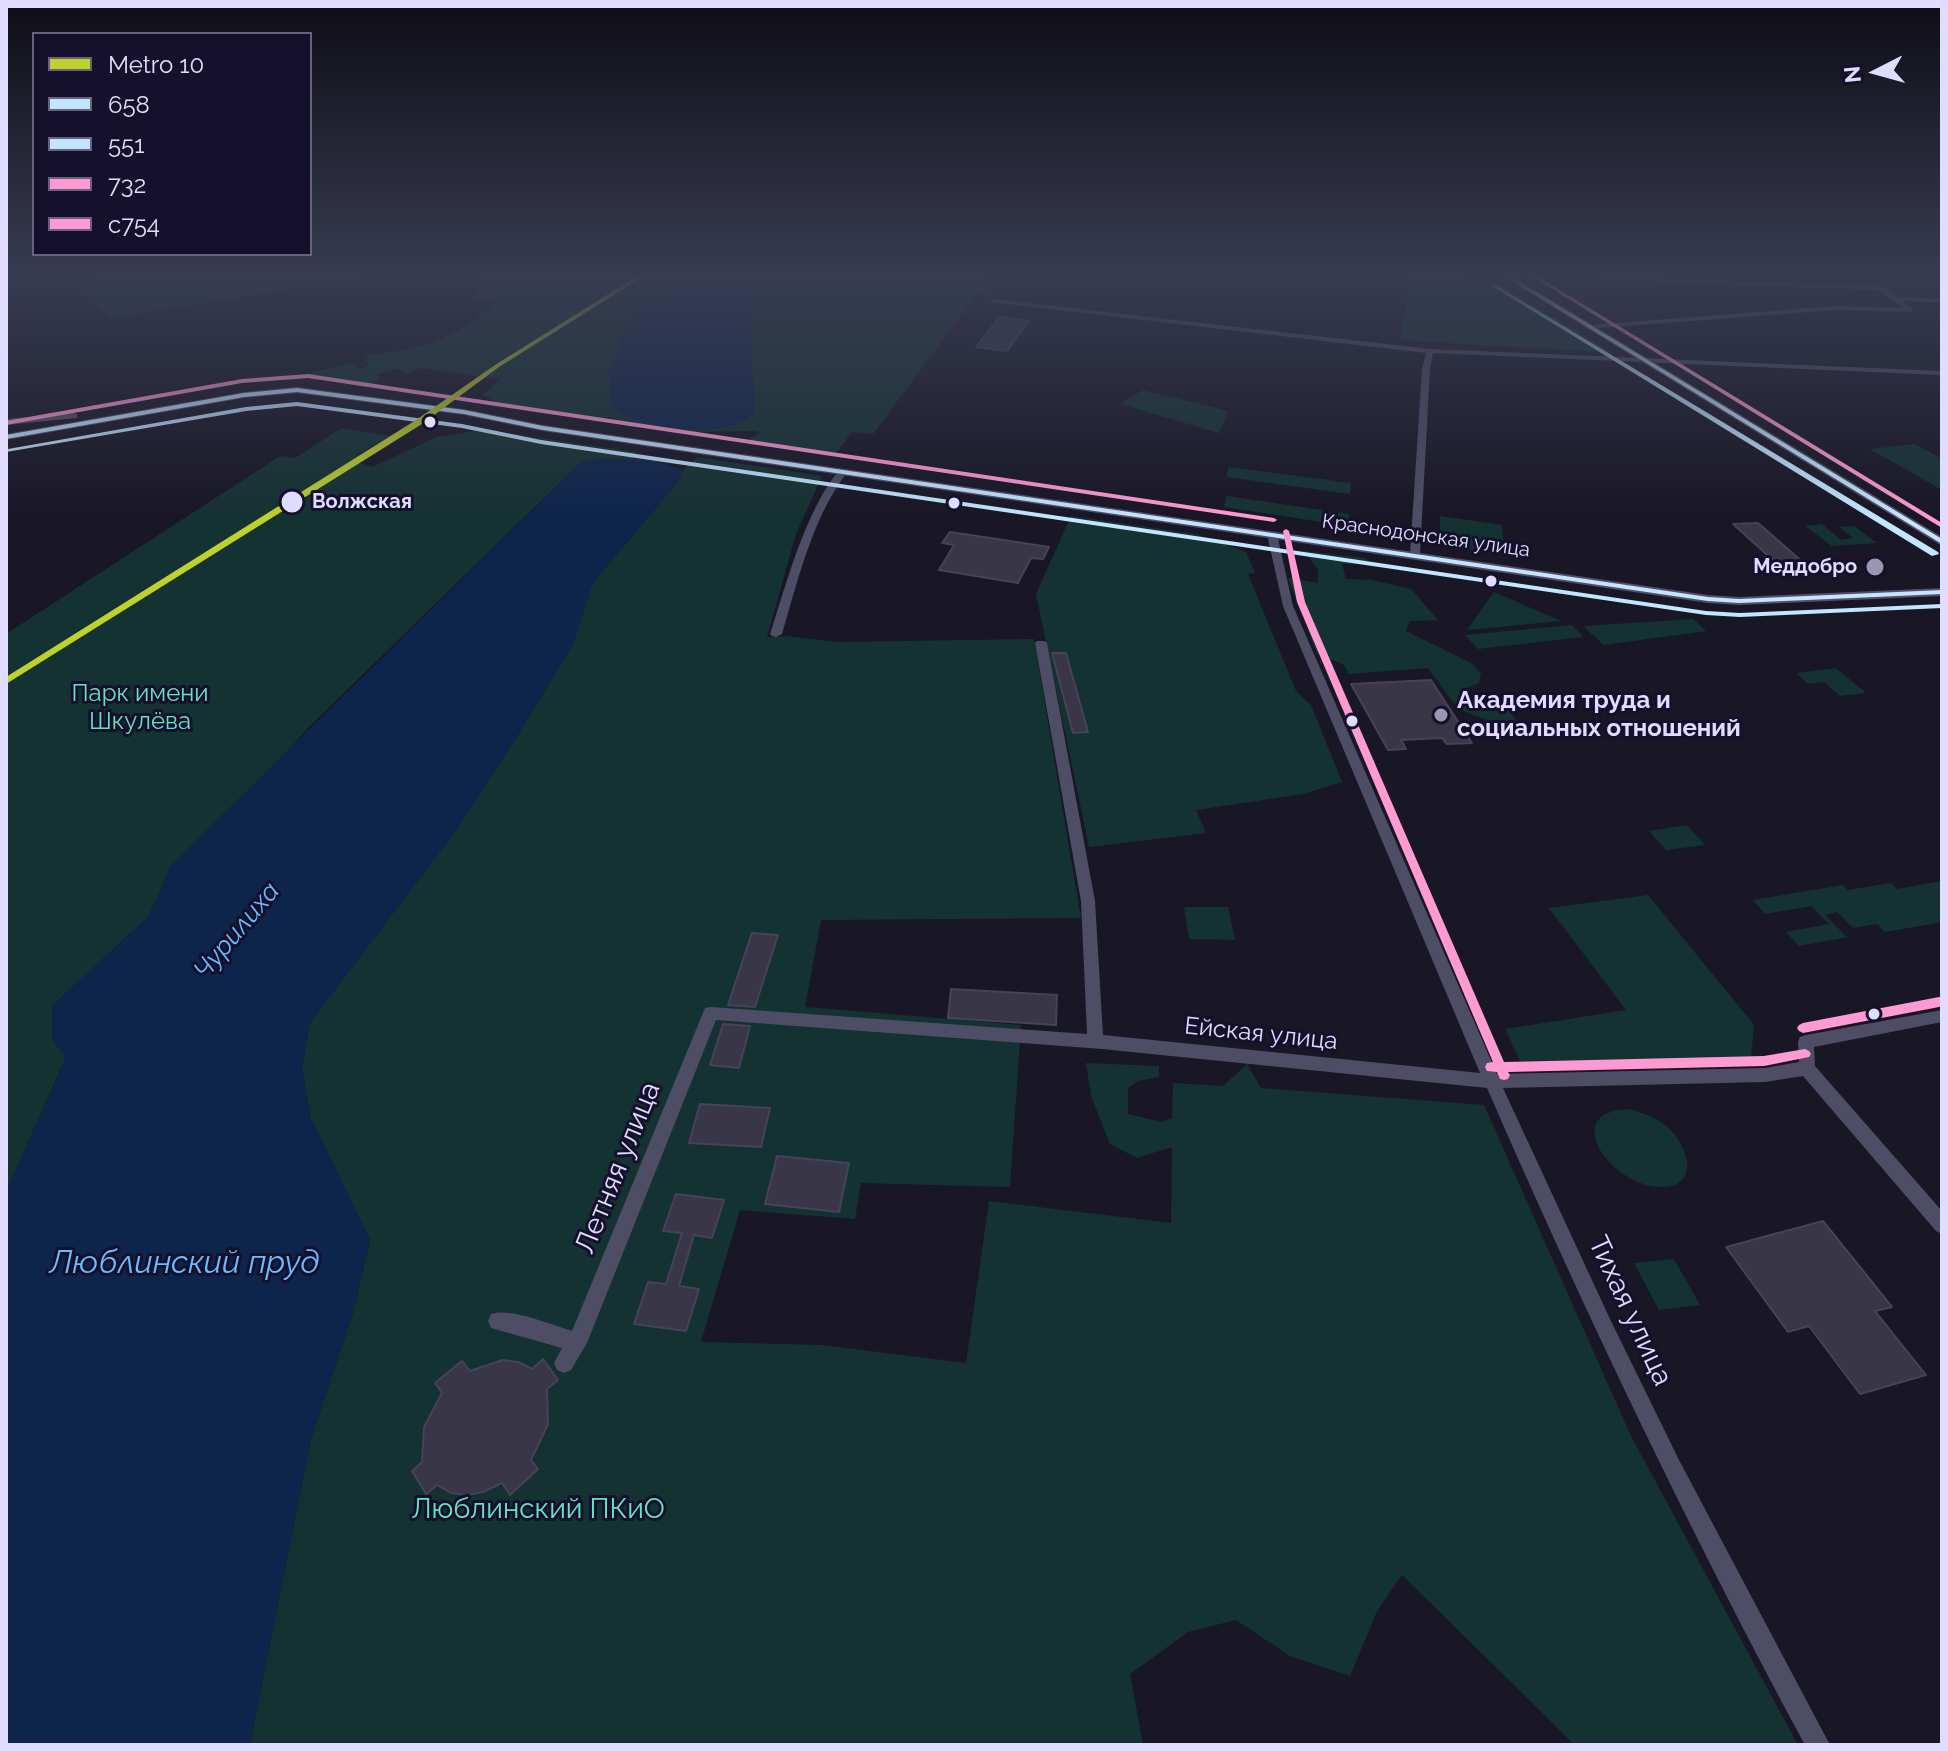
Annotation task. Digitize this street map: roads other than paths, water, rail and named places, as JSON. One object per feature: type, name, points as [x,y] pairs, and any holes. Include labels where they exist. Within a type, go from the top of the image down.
[{"type":"main road","points":[[1635,355],[1942,542]]},
{"type":"main road","name":"Краснодонская улица","points":[[147,411],[252,393],[308,390],[1724,601],[1942,592]]},
{"type":"main road","points":[[6,422],[147,411]]},
{"type":"main road","points":[[6,437],[147,411]]},
{"type":"street","points":[[1415,554],[1425,380],[1429,355]]},
{"type":"street","points":[[1518,355],[1942,373]]},
{"type":"street","points":[[776,634],[817,519],[836,477],[843,471]]},
{"type":"street","name":"Тихая улица","points":[[1272,534],[1288,606],[1491,1081],[1724,1575],[1818,1745]]},
{"type":"street","points":[[1041,643],[1088,901],[1095,1042]]},
{"type":"street","name":"Ейская улица","points":[[711,1013],[1095,1042],[1491,1081],[1765,1075],[1807,1068]]},
{"type":"street","name":"Летняя улица","points":[[564,1363],[577,1343],[711,1013]]},
{"type":"street","points":[[1942,1016],[1806,1042],[1807,1068],[1942,1225]]},
{"type":"street","points":[[498,1321],[540,1330],[577,1343]]},
{"type":"water","points":[[616,355],[752,355],[755,411],[743,421],[726,427],[683,430],[660,427],[640,421],[611,404],[609,371]]},
{"type":"water","name":"Люблинский пруд","points":[[651,459],[683,470],[681,478],[592,584],[573,644],[457,829],[309,1024],[302,1068],[311,1119],[370,1239],[352,1317],[311,1440],[250,1745],[6,1745],[6,1192],[66,1058],[52,1039],[52,1006],[148,917],[171,865],[581,462]]},
{"type":"metro line","name":"10","points":[[6,681],[419,422],[515,355]]},
{"type":"place","name":"Волжская","points":[[292,502]]},
{"type":"place","name":"Меддобро","points":[[1875,567]]},
{"type":"place","name":"Академия труда и социальных отношений","points":[[1441,715]]},
{"type":"park label","name":"Парк имени Шкулёва","points":[[140,708]]},
{"type":"park label","name":"Люблинский ПКиО","points":[[538,1510]]},
{"type":"water label","name":"Чурилиха","points":[[237,931]]}]
